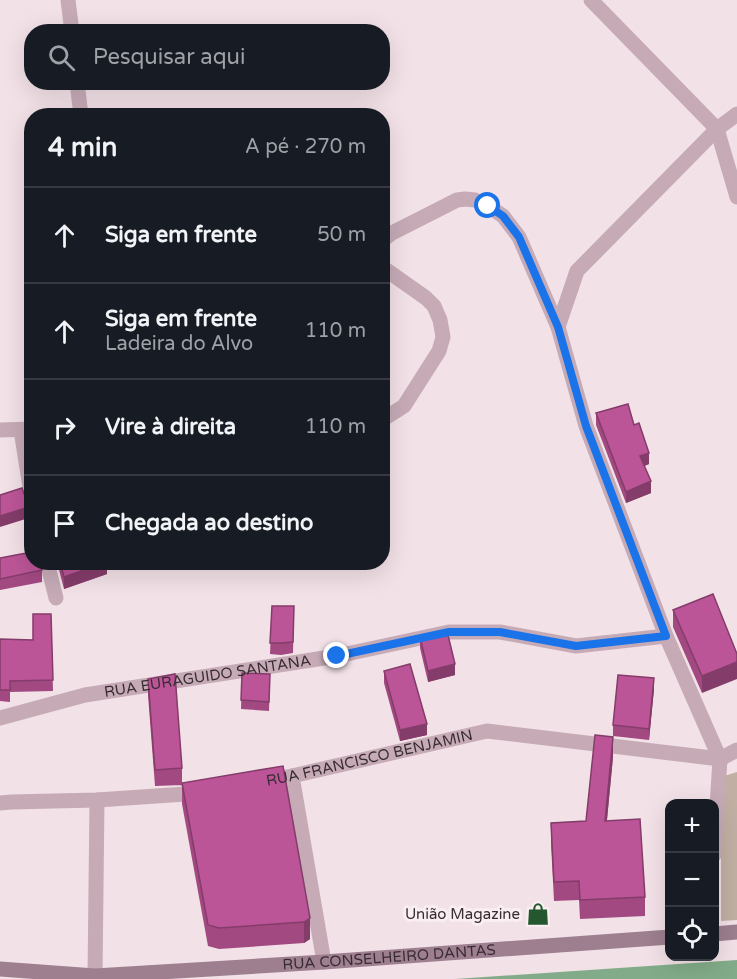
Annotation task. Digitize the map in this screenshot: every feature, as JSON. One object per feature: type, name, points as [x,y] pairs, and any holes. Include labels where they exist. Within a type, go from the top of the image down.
[{"type":"street","points":[[69,0],[71,24]]},
{"type":"street","points":[[591,0],[717,129],[737,197]]},
{"type":"street","points":[[78,90],[80,108]]},
{"type":"street","points":[[558,327],[578,271],[717,129],[737,114]]},
{"type":"street","points":[[390,235],[457,200],[475,200],[503,216],[519,237],[558,327],[586,426],[666,636],[720,759],[714,853]]},
{"type":"street","points":[[390,273],[434,306],[440,320],[443,338],[439,351],[404,406],[390,415]]},
{"type":"street","points":[[0,430],[24,430]]},
{"type":"street","points":[[49,570],[56,598]]},
{"type":"street","name":"RUA EURAGUIDO SANTANA","points":[[0,718],[85,695],[337,656],[449,632],[500,632],[576,646],[666,636]]},
{"type":"street","name":"RUA FRANCISCO BENJAMIN","points":[[257,782],[487,731],[720,759]]},
{"type":"street","points":[[720,759],[737,750]]},
{"type":"street","points":[[292,776],[324,962]]},
{"type":"street","points":[[0,803],[97,800],[186,794],[210,790]]},
{"type":"street","points":[[95,976],[97,800]]},
{"type":"street","points":[[719,934],[737,932]]},
{"type":"street","name":"RUA CONSELHEIRO DANTAS","points":[[0,969],[95,976],[665,937]]},
{"type":"shaded area","points":[[737,772],[737,920],[721,921],[721,777]]},
{"type":"shaded area","points":[[737,960],[737,979],[455,979]]},
{"type":"building","points":[[628,404],[634,425],[639,423],[649,453],[640,456],[651,481],[626,492],[596,413]]},
{"type":"building","points":[[22,488],[24,508],[0,516],[0,495]]},
{"type":"building","points":[[24,554],[24,570],[42,570],[0,579],[0,558]]},
{"type":"building","points":[[62,570],[84,570],[64,577]]},
{"type":"building","points":[[713,594],[737,654],[737,662],[702,676],[673,610]]},
{"type":"building","points":[[272,606],[294,606],[293,642],[270,643]]},
{"type":"building","points":[[33,614],[51,614],[53,680],[10,681],[10,690],[0,690],[0,639],[33,640]]},
{"type":"building","points":[[447,631],[455,664],[428,671],[420,637]]},
{"type":"building","points":[[410,664],[427,724],[400,730],[384,671]]},
{"type":"building","points":[[242,673],[270,674],[269,702],[241,700]]},
{"type":"building","points":[[175,674],[182,768],[155,770],[148,679]]},
{"type":"building","points":[[618,675],[654,678],[649,729],[613,725]]},
{"type":"building","points":[[595,735],[613,737],[605,821],[640,819],[645,897],[580,900],[579,881],[554,882],[551,823],[586,821]]},
{"type":"building","points":[[283,766],[310,918],[304,922],[219,928],[208,925],[182,783]]},
{"type":"place","name":"União Magazine","points":[[538,914]]},
{"type":"route","points":[[337,656],[449,632],[500,632],[576,646],[666,636],[586,426],[558,327],[519,237],[503,216],[488,206]]}]
